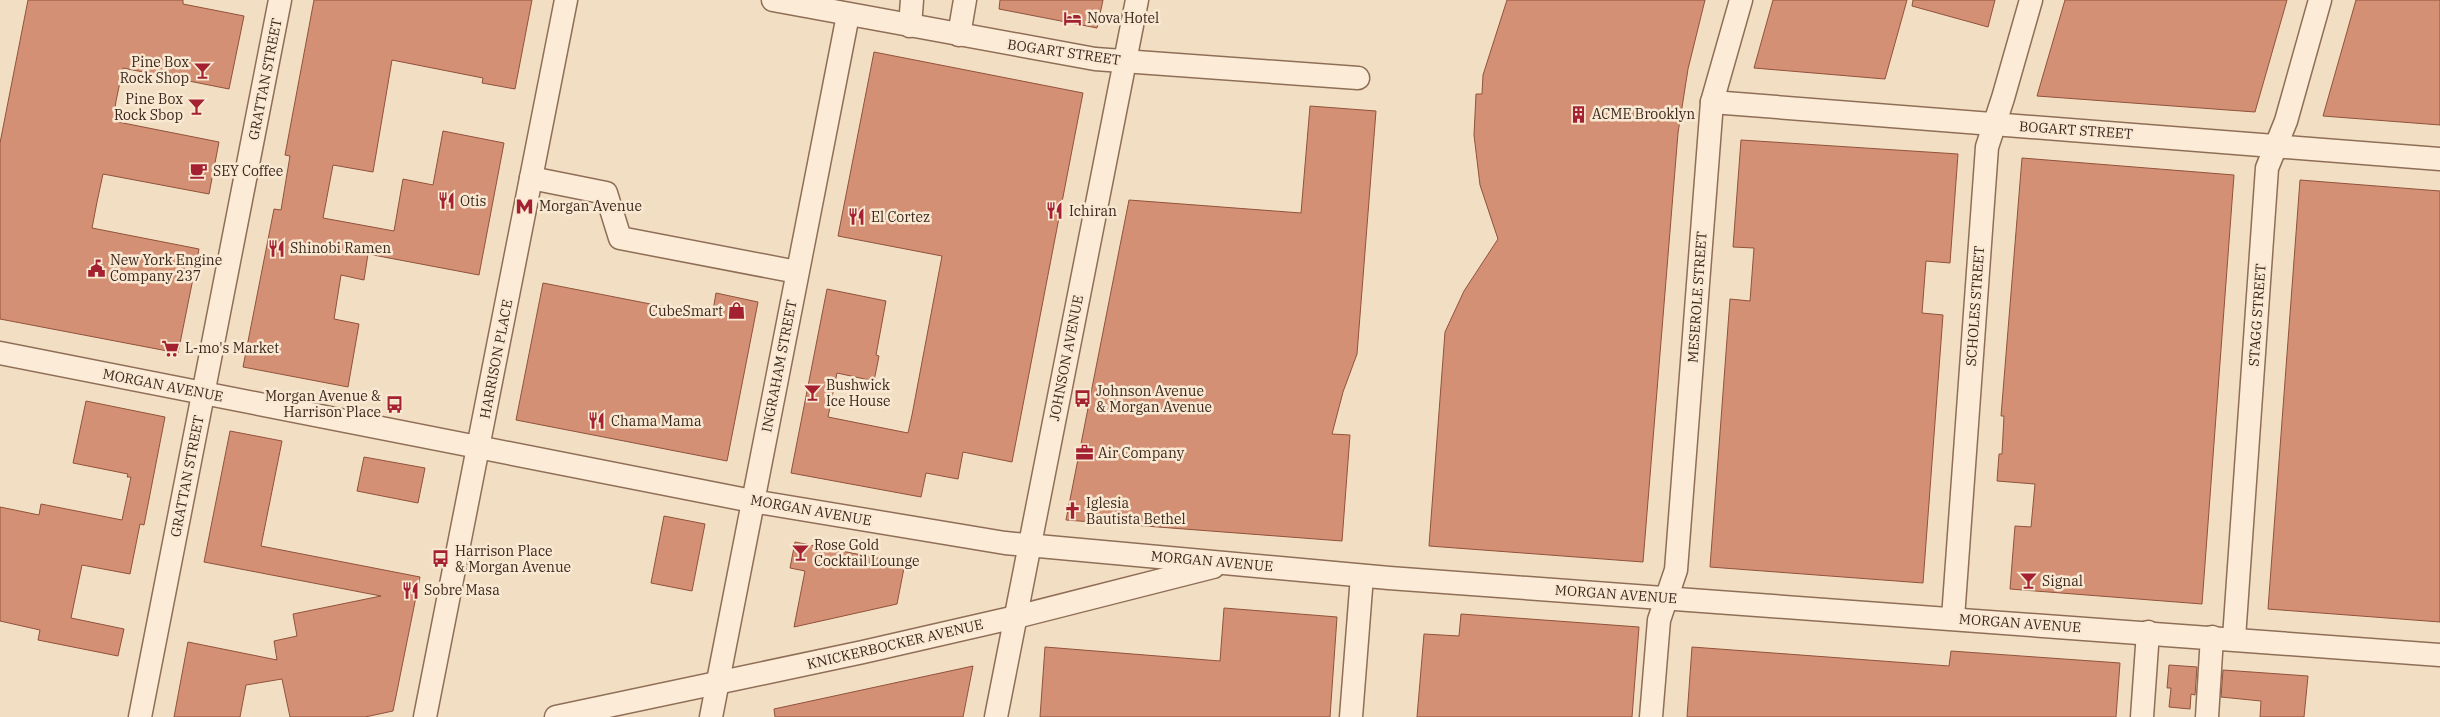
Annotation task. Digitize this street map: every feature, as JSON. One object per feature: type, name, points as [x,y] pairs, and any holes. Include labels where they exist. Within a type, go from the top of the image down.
[{"type":"street","name":"GRATTAN STREET","points":[[140,717],[280,0]]},
{"type":"street","name":"HARRISON PLACE","points":[[425,717],[566,0]]},
{"type":"street","name":"BOGART STREET","points":[[773,0],[1095,59],[1358,78]]},
{"type":"street","points":[[910,26],[912,0]]},
{"type":"street","points":[[960,35],[965,0]]},
{"type":"street","name":"JOHNSON AVENUE","points":[[996,717],[1123,61],[1137,0]]},
{"type":"street","name":"MESEROLE STREET","points":[[1651,717],[1659,620],[1676,570],[1712,102],[1741,0]]},
{"type":"street","name":"SCHOLES STREET","points":[[1953,618],[1987,147],[2031,0]]},
{"type":"street","name":"STAGG STREET","points":[[2207,717],[2223,638],[2267,168],[2277,146],[2320,0]]},
{"type":"street","name":"INGRAHAM STREET","points":[[711,717],[848,15]]},
{"type":"street","name":"BOGART STREET","points":[[1712,102],[2440,159]]},
{"type":"street","points":[[531,178],[606,193],[620,238],[797,272]]},
{"type":"street","name":"MORGAN AVENUE","points":[[0,353],[752,500],[1005,543],[1231,562],[1362,576],[2148,632],[2440,655]]},
{"type":"street","name":"KNICKERBOCKER AVENUE","points":[[556,717],[1016,617],[1231,562]]},
{"type":"street","points":[[1351,717],[1362,576]]},
{"type":"street","points":[[2142,717],[2148,632]]},
{"type":"building","points":[[28,0],[183,0],[183,4],[244,16],[229,89],[123,68],[116,101],[113,121],[219,142],[209,194],[103,174],[97,202],[92,228],[199,249],[178,353],[0,319],[0,143]]},
{"type":"building","points":[[314,0],[532,0],[515,89],[482,83],[483,78],[392,60],[373,172],[333,165],[323,218],[394,231],[403,179],[433,185],[443,131],[504,143],[479,275],[368,254],[364,280],[341,275],[334,319],[359,324],[348,387],[243,367],[274,209],[281,210],[290,156],[285,155]]},
{"type":"building","name":"Nova Hotel","points":[[1000,0],[1103,0],[1097,28],[999,9]]},
{"type":"building","points":[[1507,0],[1705,0],[1688,69],[1678,133],[1643,562],[1429,546],[1445,332],[1464,291],[1498,239],[1480,185],[1474,135],[1476,94],[1482,94],[1483,75]]},
{"type":"building","points":[[1773,0],[1907,0],[1885,79],[1754,68]]},
{"type":"building","points":[[1913,0],[1995,0],[1988,27],[1912,6]]},
{"type":"building","points":[[2065,0],[2287,0],[2255,112],[2037,96]]},
{"type":"building","points":[[2356,0],[2440,0],[2440,125],[2323,116]]},
{"type":"building","points":[[874,52],[1083,93],[1012,462],[963,452],[958,479],[926,473],[921,497],[791,473],[827,289],[886,301],[876,355],[879,356],[874,381],[837,373],[828,417],[908,433],[912,415],[942,256],[838,236]]},
{"type":"building","points":[[1310,106],[1376,111],[1357,354],[1343,392],[1332,434],[1350,435],[1342,541],[1066,520],[1129,200],[1301,213]]},
{"type":"building","points":[[1741,140],[1958,154],[1950,263],[1926,261],[1922,313],[1943,315],[1923,583],[1710,567],[1730,299],[1750,301],[1754,248],[1733,247]]},
{"type":"building","points":[[2022,158],[2234,175],[2202,604],[2010,589],[2015,526],[2031,527],[2035,484],[1997,481],[1999,454],[2002,454],[2004,416],[2001,416]]},
{"type":"building","points":[[2300,180],[2440,191],[2440,622],[2268,609]]},
{"type":"building","points":[[543,283],[712,316],[716,293],[758,302],[727,461],[516,420]]},
{"type":"building","points":[[86,401],[165,417],[144,525],[140,524],[130,574],[82,565],[71,618],[124,629],[118,656],[38,640],[40,630],[0,621],[0,507],[39,515],[41,504],[122,520],[131,477],[127,477],[128,474],[73,463]]},
{"type":"building","points":[[230,431],[282,441],[261,546],[420,577],[393,711],[365,717],[290,717],[282,679],[246,685],[240,717],[174,717],[188,642],[277,660],[274,641],[297,636],[293,614],[381,596],[204,562]]},
{"type":"building","points":[[364,457],[425,468],[418,503],[357,491]]},
{"type":"building","points":[[664,516],[705,524],[692,591],[651,583]]},
{"type":"building","points":[[795,542],[898,562],[897,567],[904,568],[897,604],[794,627],[805,571],[790,568]]},
{"type":"building","points":[[1224,608],[1337,617],[1330,717],[1040,717],[1045,647],[1220,661]]},
{"type":"building","points":[[1461,614],[1639,627],[1632,717],[1417,717],[1424,634],[1459,636]]},
{"type":"building","points":[[1692,647],[1949,666],[1951,651],[2120,663],[2116,717],[1687,717]]},
{"type":"building","points":[[2169,665],[2197,667],[2195,695],[2191,694],[2190,709],[2169,707],[2171,688],[2167,688]]},
{"type":"building","points":[[973,666],[963,717],[775,717],[774,709]]},
{"type":"building","points":[[2223,670],[2308,676],[2304,717],[2260,717],[2261,701],[2221,697]]},
{"type":"place","name":"Nova Hotel","points":[[1073,18]]},
{"type":"place","name":"Pine Box Rock Shop","points":[[203,70]]},
{"type":"place","name":"Pine Box Rock Sbop","points":[[197,107]]},
{"type":"place","name":"ACME Brooklyn","points":[[1578,114]]},
{"type":"place","name":"SEY Coffee","points":[[199,171]]},
{"type":"place","name":"Otis","points":[[446,201]]},
{"type":"place","name":"Morgan Avenue","points":[[525,206]]},
{"type":"place","name":"Ichiran","points":[[1055,211]]},
{"type":"place","name":"El Cortez","points":[[857,217]]},
{"type":"place","name":"Shinobi Ramen","points":[[276,248]]},
{"type":"place","name":"New York Engine Company 237","points":[[96,268]]},
{"type":"place","name":"CubeSmart","points":[[737,311]]},
{"type":"place","name":"L-mo's Market","points":[[171,348]]},
{"type":"place","name":"Bushwick Ice House","points":[[812,393]]},
{"type":"place","name":"Johnson Avenue & Morgan Avenue","points":[[1082,399]]},
{"type":"place","name":"Morgan Avenue & Harrison Place","points":[[395,404]]},
{"type":"place","name":"Chama Mama","points":[[597,421]]},
{"type":"place","name":"Air Company","points":[[1084,453]]},
{"type":"place","name":"Iglesia Bautista Bethel","points":[[1072,511]]},
{"type":"place","name":"Rose Gold Cocktail Lounge","points":[[800,553]]},
{"type":"place","name":"Harrison Place & Morgan Avenue","points":[[441,559]]},
{"type":"place","name":"Signal","points":[[2028,581]]},
{"type":"place","name":"Sobre Masa","points":[[410,590]]}]
